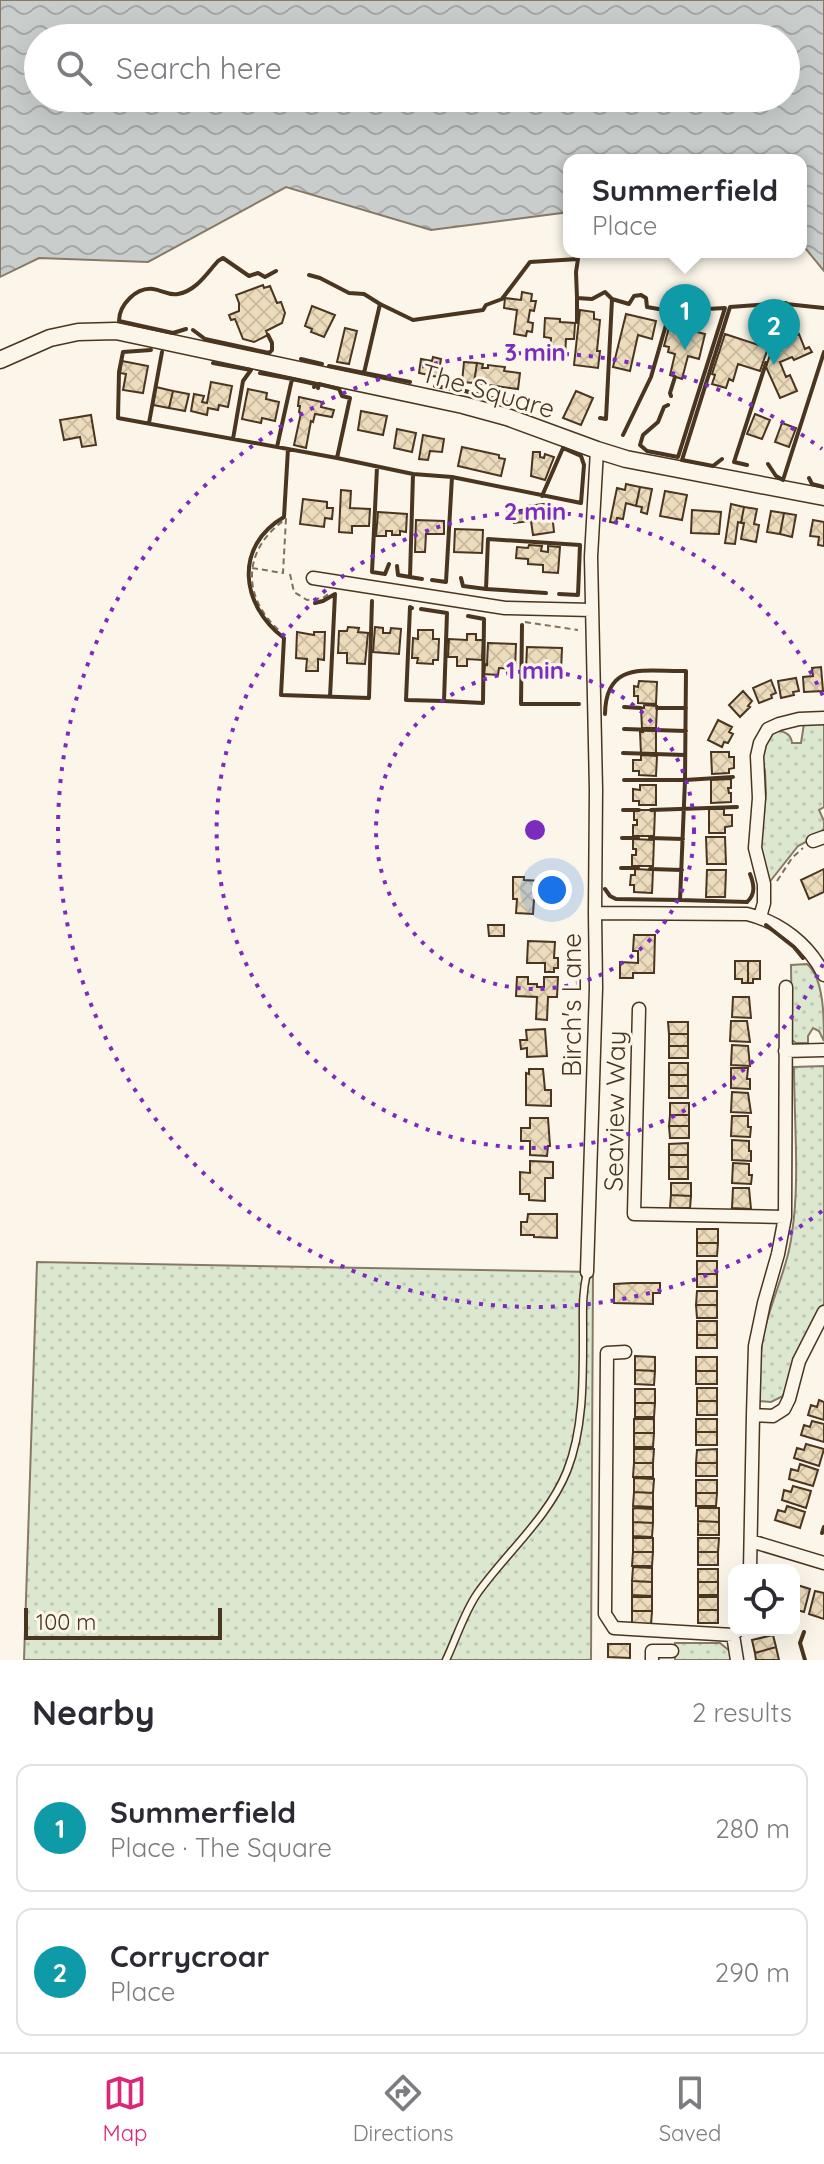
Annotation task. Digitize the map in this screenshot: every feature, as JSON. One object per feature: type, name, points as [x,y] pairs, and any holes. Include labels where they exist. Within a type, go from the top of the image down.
[{"type":"main road","name":"The Square","points":[[0,360],[50,338],[78,332],[116,331],[463,405],[507,417],[597,450],[681,470],[824,497]]},
{"type":"street","name":"Birch's Lane","points":[[587,1272],[596,988],[591,545],[597,450]]},
{"type":"street","points":[[313,578],[505,608],[592,610]]},
{"type":"street","points":[[760,917],[764,884],[755,848],[760,743],[768,729],[779,724],[824,718]]},
{"type":"street","points":[[595,913],[747,914],[760,917],[781,927],[806,947],[824,975]]},
{"type":"street","points":[[750,1564],[755,1346],[785,1217],[786,987]]},
{"type":"street","name":"Seaview Way","points":[[639,1009],[634,1214],[785,1217]]},
{"type":"street","points":[[785,1051],[824,1050]]},
{"type":"street","points":[[753,1415],[773,1416],[784,1409],[799,1361],[824,1312]]},
{"type":"street","points":[[625,1352],[607,1353],[605,1614],[614,1628],[728,1632]]},
{"type":"street","points":[[751,1541],[824,1563]]},
{"type":"street","points":[[735,1636],[737,1660]]},
{"type":"street","points":[[652,1660],[652,1651],[672,1651]]},
{"type":"lane","points":[[446,1660],[475,1597],[546,1510],[567,1471],[579,1425],[583,1363],[582,1295],[587,1272]]},
{"type":"path","points":[[252,568],[283,573],[286,519],[269,532],[260,544],[255,554],[252,568],[251,579],[257,600],[268,619],[281,632]]},
{"type":"path","points":[[763,893],[772,891],[792,858],[819,839]]},
{"type":"green space","points":[[824,721],[824,807],[819,810],[824,828],[819,835],[798,846],[768,884],[760,847],[766,793],[761,754],[769,734],[777,730],[789,735],[792,743],[801,743],[804,724]]},
{"type":"green space","points":[[807,964],[813,970],[820,988],[824,1041],[819,1031],[813,1028],[808,1043],[796,1043],[792,1040],[791,965]]},
{"type":"green space","points":[[824,1066],[824,1304],[783,1396],[771,1402],[759,1401],[763,1337],[790,1245],[794,1213],[794,1067]]},
{"type":"green space","points":[[37,1262],[593,1272],[591,1660],[24,1660]]},
{"type":"green space","points":[[675,1643],[720,1643],[731,1652],[732,1660],[675,1660]]},
{"type":"water","points":[[0,0],[824,0],[824,271],[807,250],[807,154],[563,154],[563,213],[431,230],[286,187],[148,262],[39,258],[0,277]]},
{"type":"building","points":[[263,285],[264,288],[270,286],[285,313],[282,323],[254,342],[243,339],[235,319],[231,320],[229,315],[239,311],[236,295]]},
{"type":"building","points":[[522,292],[532,294],[531,301],[536,301],[534,311],[530,310],[528,322],[533,323],[532,332],[527,331],[526,336],[514,334],[517,310],[504,308],[505,298],[521,300]]},
{"type":"building","points":[[312,306],[335,315],[324,337],[305,326]]},
{"type":"building","points":[[580,310],[594,312],[594,319],[600,320],[598,368],[574,365]]},
{"type":"building","points":[[626,314],[656,321],[652,339],[638,335],[630,371],[613,367]]},
{"type":"building","points":[[545,318],[575,323],[574,339],[566,339],[565,356],[550,355],[551,338],[544,337]]},
{"type":"building","points":[[684,320],[691,322],[689,330],[705,334],[699,359],[688,356],[682,379],[670,375],[675,354],[668,352],[669,347],[664,346],[670,324],[683,327]]},
{"type":"building","points":[[345,328],[357,331],[349,364],[337,362]]},
{"type":"building","points":[[725,334],[768,348],[760,371],[738,364],[733,381],[729,379],[726,388],[712,384],[715,375],[712,374]]},
{"type":"building","points":[[799,334],[805,349],[809,347],[812,352],[780,362],[786,377],[790,375],[797,391],[780,398],[766,367],[772,349]]},
{"type":"building","points":[[433,357],[441,359],[438,377],[419,373],[421,359],[432,361]]},
{"type":"building","points":[[122,361],[148,366],[143,393],[123,390],[126,374],[120,373]]},
{"type":"building","points":[[464,362],[477,363],[474,383],[462,382]]},
{"type":"building","points":[[477,363],[483,364],[482,368],[488,368],[488,365],[505,367],[504,371],[520,373],[518,389],[474,383]]},
{"type":"building","points":[[211,382],[232,386],[228,407],[219,405],[218,410],[208,408],[207,415],[191,411],[194,394],[204,396],[202,402],[207,403]]},
{"type":"building","points":[[156,387],[173,391],[169,408],[153,405]]},
{"type":"building","points":[[248,389],[267,393],[266,399],[279,402],[275,421],[262,418],[261,423],[242,419]]},
{"type":"building","points":[[173,391],[189,394],[185,411],[169,408]]},
{"type":"building","points":[[576,391],[593,398],[581,425],[563,418]]},
{"type":"building","points":[[299,397],[322,402],[321,407],[334,410],[332,417],[315,414],[306,448],[294,445],[301,413]]},
{"type":"building","points":[[361,411],[387,416],[383,435],[358,430]]},
{"type":"building","points":[[755,414],[770,420],[762,439],[747,434]]},
{"type":"building","points":[[91,415],[96,445],[82,447],[80,437],[64,440],[60,420]]},
{"type":"building","points":[[782,423],[796,428],[789,447],[775,442]]},
{"type":"building","points":[[397,429],[416,433],[412,452],[394,448]]},
{"type":"building","points":[[423,435],[444,439],[442,452],[430,451],[428,460],[419,459]]},
{"type":"building","points":[[462,447],[505,459],[501,476],[458,466]]},
{"type":"building","points":[[533,452],[540,452],[540,457],[544,458],[545,454],[554,457],[545,480],[531,476]]},
{"type":"building","points":[[626,484],[640,487],[636,506],[626,503],[623,519],[610,522],[617,488],[625,490]]},
{"type":"building","points":[[640,487],[652,489],[647,514],[641,512],[642,507],[636,506]]},
{"type":"building","points":[[341,490],[351,491],[350,508],[370,509],[369,526],[352,526],[352,533],[339,532]]},
{"type":"building","points":[[665,491],[687,495],[682,520],[660,516]]},
{"type":"building","points":[[303,499],[327,502],[327,508],[333,508],[332,519],[325,518],[324,527],[300,524]]},
{"type":"building","points":[[551,503],[554,532],[533,535],[531,521],[514,523],[513,511]]},
{"type":"building","points":[[731,504],[744,507],[735,544],[725,543]]},
{"type":"building","points":[[744,507],[757,509],[754,524],[759,525],[756,542],[741,539]]},
{"type":"building","points":[[692,510],[721,512],[719,534],[691,533]]},
{"type":"building","points":[[771,511],[784,513],[780,534],[767,532]]},
{"type":"building","points":[[378,512],[407,514],[406,532],[392,535],[392,531],[386,531],[386,536],[376,536]]},
{"type":"building","points":[[784,513],[796,515],[792,537],[780,534]]},
{"type":"building","points":[[416,520],[444,521],[444,534],[426,534],[425,552],[415,552]]},
{"type":"building","points":[[813,520],[824,522],[824,546],[818,545],[819,537],[810,536]]},
{"type":"building","points":[[455,529],[483,530],[482,553],[454,552]]},
{"type":"building","points":[[529,545],[542,546],[541,551],[548,552],[548,546],[560,547],[558,573],[543,572],[543,565],[528,564],[528,559],[516,558],[517,547],[528,548]]},
{"type":"building","points":[[348,627],[368,633],[365,664],[347,663],[347,653],[338,653],[339,631],[347,631]]},
{"type":"building","points":[[375,627],[383,628],[383,633],[390,633],[391,628],[401,629],[399,654],[373,652]]},
{"type":"building","points":[[418,630],[433,630],[433,639],[439,639],[438,660],[433,660],[433,664],[417,663],[418,658],[412,658],[413,638],[418,639]]},
{"type":"building","points":[[297,632],[314,635],[314,632],[325,632],[324,660],[318,659],[318,671],[306,671],[307,659],[296,658]]},
{"type":"building","points":[[467,634],[476,634],[476,640],[483,640],[482,660],[467,659],[467,666],[457,666],[457,657],[448,657],[449,639],[467,640]]},
{"type":"building","points":[[488,643],[516,644],[515,669],[499,668],[498,675],[484,674]]},
{"type":"building","points":[[527,647],[562,648],[561,671],[545,670],[545,673],[526,670]]},
{"type":"building","points":[[821,667],[823,691],[804,692],[803,677],[813,676],[812,668]]},
{"type":"building","points":[[796,678],[799,691],[781,698],[778,681]]},
{"type":"building","points":[[771,680],[776,693],[759,703],[753,688]]},
{"type":"building","points":[[639,681],[657,682],[656,704],[638,703],[634,686],[638,687]]},
{"type":"building","points":[[743,691],[752,701],[740,717],[729,705]]},
{"type":"building","points":[[644,705],[657,706],[656,728],[642,728],[641,708]]},
{"type":"building","points":[[718,720],[732,727],[729,732],[733,734],[722,747],[708,740]]},
{"type":"building","points":[[656,731],[656,753],[641,753],[640,732]]},
{"type":"building","points":[[711,752],[729,752],[729,757],[734,757],[734,768],[729,769],[729,773],[712,774]]},
{"type":"building","points":[[641,755],[657,756],[656,776],[639,775],[639,771],[633,771],[633,760],[641,760]]},
{"type":"building","points":[[731,779],[731,788],[728,788],[731,802],[711,803],[711,780]]},
{"type":"building","points":[[640,785],[656,785],[656,805],[639,805],[639,801],[633,801],[633,789],[640,790]]},
{"type":"building","points":[[709,809],[724,809],[724,815],[732,815],[732,826],[725,827],[725,833],[709,833]]},
{"type":"building","points":[[634,810],[655,810],[654,836],[633,836],[633,825],[637,825]]},
{"type":"building","points":[[706,837],[725,837],[726,864],[707,864]]},
{"type":"building","points":[[633,839],[654,840],[653,866],[632,866],[632,855],[636,855]]},
{"type":"building","points":[[635,869],[653,870],[652,893],[634,892],[634,885],[630,885]]},
{"type":"building","points":[[824,869],[824,892],[809,899],[801,880]]},
{"type":"building","points":[[707,870],[726,870],[725,897],[706,897]]},
{"type":"building","points":[[513,877],[542,881],[541,900],[534,900],[533,914],[516,913]]},
{"type":"building","points":[[488,925],[504,925],[504,936],[489,936]]},
{"type":"building","points":[[634,935],[655,935],[654,973],[633,973],[633,978],[620,978],[620,962],[638,963],[638,951],[633,951]]},
{"type":"building","points":[[528,941],[555,942],[554,958],[558,958],[558,968],[554,968],[554,972],[545,972],[545,963],[527,963]]},
{"type":"building","points":[[735,961],[748,961],[748,983],[735,979]]},
{"type":"building","points":[[748,961],[760,961],[760,979],[753,979],[753,983],[748,983]]},
{"type":"building","points":[[517,977],[528,977],[528,984],[544,987],[544,977],[558,977],[557,997],[548,997],[547,1020],[536,1019],[537,997],[516,996]]},
{"type":"building","points":[[733,997],[749,997],[751,1018],[732,1017]]},
{"type":"building","points":[[731,1021],[747,1021],[750,1042],[730,1041]]},
{"type":"building","points":[[668,1022],[688,1022],[688,1034],[669,1034]]},
{"type":"building","points":[[545,1029],[547,1056],[527,1057],[527,1048],[521,1049],[520,1040],[527,1040],[526,1030]]},
{"type":"building","points":[[669,1034],[688,1034],[688,1046],[669,1046]]},
{"type":"building","points":[[732,1045],[748,1046],[750,1066],[731,1065]]},
{"type":"building","points":[[669,1046],[688,1046],[688,1058],[669,1058]]},
{"type":"building","points":[[669,1063],[688,1063],[688,1075],[669,1075]]},
{"type":"building","points":[[731,1068],[748,1068],[750,1089],[731,1088]]},
{"type":"building","points":[[529,1069],[543,1069],[545,1090],[551,1090],[551,1106],[526,1105],[526,1073],[529,1074]]},
{"type":"building","points":[[669,1075],[688,1075],[688,1086],[669,1086]]},
{"type":"building","points":[[669,1086],[688,1086],[688,1098],[669,1098]]},
{"type":"building","points":[[732,1092],[748,1093],[751,1113],[731,1112]]},
{"type":"building","points":[[670,1103],[689,1103],[689,1115],[670,1115]]},
{"type":"building","points":[[670,1115],[689,1115],[689,1126],[669,1126]]},
{"type":"building","points":[[732,1116],[748,1116],[750,1137],[731,1136]]},
{"type":"building","points":[[530,1118],[548,1118],[550,1146],[547,1156],[530,1155],[530,1141],[521,1141],[521,1128],[530,1128]]},
{"type":"building","points":[[669,1126],[689,1126],[689,1138],[670,1138]]},
{"type":"building","points":[[732,1140],[749,1141],[751,1161],[732,1160]]},
{"type":"building","points":[[688,1143],[688,1155],[669,1155],[669,1144]]},
{"type":"building","points":[[669,1155],[688,1155],[688,1167],[669,1167]]},
{"type":"building","points":[[530,1161],[553,1162],[553,1178],[545,1178],[545,1201],[529,1200],[529,1194],[520,1194],[520,1172],[530,1173]]},
{"type":"building","points":[[733,1163],[749,1164],[751,1184],[732,1183]]},
{"type":"building","points":[[669,1167],[688,1167],[688,1179],[669,1179]]},
{"type":"building","points":[[671,1183],[691,1183],[691,1196],[671,1195]]},
{"type":"building","points":[[733,1188],[749,1188],[751,1209],[732,1208]]},
{"type":"building","points":[[671,1195],[691,1196],[690,1208],[670,1208]]},
{"type":"building","points":[[528,1214],[557,1214],[557,1238],[521,1235],[521,1222],[527,1222]]},
{"type":"building","points":[[697,1229],[718,1229],[718,1243],[697,1243]]},
{"type":"building","points":[[697,1243],[718,1243],[717,1256],[697,1256]]},
{"type":"building","points":[[697,1261],[717,1261],[717,1274],[697,1274]]},
{"type":"building","points":[[697,1274],[717,1274],[717,1287],[697,1287]]},
{"type":"building","points":[[660,1283],[660,1293],[653,1293],[653,1304],[614,1303],[614,1284]]},
{"type":"building","points":[[697,1291],[717,1291],[717,1305],[696,1305]]},
{"type":"building","points":[[696,1305],[717,1305],[717,1318],[697,1318]]},
{"type":"building","points":[[697,1321],[717,1321],[717,1335],[697,1335]]},
{"type":"building","points":[[697,1335],[717,1335],[717,1348],[697,1348]]},
{"type":"building","points":[[635,1356],[655,1357],[655,1371],[635,1370]]},
{"type":"building","points":[[696,1357],[717,1357],[717,1371],[696,1371]]},
{"type":"building","points":[[635,1370],[655,1371],[654,1385],[635,1384]]},
{"type":"building","points":[[696,1371],[717,1371],[717,1384],[696,1384]]},
{"type":"building","points":[[697,1388],[717,1388],[717,1401],[697,1401]]},
{"type":"building","points":[[635,1389],[655,1389],[655,1403],[635,1403]]},
{"type":"building","points":[[819,1400],[824,1402],[824,1420],[808,1415],[811,1405],[817,1407]]},
{"type":"building","points":[[697,1401],[717,1401],[717,1415],[697,1415]]},
{"type":"building","points":[[635,1403],[655,1403],[654,1417],[635,1417]]},
{"type":"building","points":[[634,1419],[654,1419],[654,1433],[634,1433]]},
{"type":"building","points":[[696,1419],[717,1419],[717,1432],[696,1432]]},
{"type":"building","points":[[812,1421],[824,1424],[824,1442],[801,1435],[804,1425],[810,1427]]},
{"type":"building","points":[[696,1432],[717,1432],[717,1445],[696,1445]]},
{"type":"building","points":[[634,1433],[654,1433],[653,1447],[634,1447]]},
{"type":"building","points":[[806,1444],[824,1449],[819,1466],[794,1458],[797,1448],[804,1450]]},
{"type":"building","points":[[634,1449],[654,1449],[653,1463],[634,1463]]},
{"type":"building","points":[[717,1449],[717,1463],[696,1463],[697,1450]]},
{"type":"building","points":[[634,1463],[653,1463],[653,1477],[633,1477]]},
{"type":"building","points":[[696,1463],[717,1463],[717,1476],[696,1476]]},
{"type":"building","points":[[800,1464],[818,1470],[813,1486],[789,1479],[791,1469],[798,1471]]},
{"type":"building","points":[[634,1478],[654,1479],[653,1493],[634,1492]]},
{"type":"building","points":[[696,1480],[717,1480],[717,1493],[696,1493]]},
{"type":"building","points":[[793,1486],[811,1491],[806,1508],[782,1500],[784,1490],[791,1492]]},
{"type":"building","points":[[634,1492],[653,1493],[653,1507],[633,1506]]},
{"type":"building","points":[[696,1493],[717,1493],[716,1506],[696,1506]]},
{"type":"building","points":[[787,1506],[805,1512],[800,1528],[775,1520],[778,1510],[785,1512]]},
{"type":"building","points":[[633,1508],[653,1509],[653,1523],[633,1522]]},
{"type":"building","points":[[698,1508],[719,1508],[719,1522],[698,1521]]},
{"type":"building","points":[[698,1521],[719,1522],[719,1535],[698,1535]]},
{"type":"building","points":[[633,1522],[653,1523],[652,1537],[633,1536]]},
{"type":"building","points":[[633,1538],[653,1538],[653,1552],[633,1552]]},
{"type":"building","points":[[698,1538],[719,1538],[718,1552],[698,1552]]},
{"type":"building","points":[[633,1552],[653,1552],[652,1566],[632,1566]]},
{"type":"building","points":[[698,1552],[718,1552],[718,1565],[698,1565]]},
{"type":"building","points":[[633,1567],[652,1568],[652,1582],[632,1581]]},
{"type":"building","points":[[698,1569],[718,1569],[718,1582],[698,1582]]},
{"type":"building","points":[[632,1581],[652,1582],[652,1596],[632,1595]]},
{"type":"building","points":[[698,1582],[718,1582],[718,1595],[698,1595]]},
{"type":"building","points":[[800,1586],[810,1589],[804,1612],[800,1611]]},
{"type":"building","points":[[815,1591],[824,1593],[824,1619],[809,1614]]},
{"type":"building","points":[[632,1597],[652,1597],[652,1611],[632,1611]]},
{"type":"building","points":[[698,1597],[718,1597],[718,1610],[698,1610]]},
{"type":"building","points":[[698,1610],[718,1610],[718,1623],[698,1623]]},
{"type":"building","points":[[632,1611],[652,1611],[651,1625],[632,1625]]},
{"type":"building","points":[[773,1636],[776,1647],[755,1653],[752,1640]]},
{"type":"building","points":[[608,1644],[630,1644],[630,1658],[608,1657]]},
{"type":"building","points":[[776,1647],[779,1660],[756,1660],[755,1653]]},
{"type":"wall","points":[[186,329],[173,333],[119,321],[122,309],[135,294],[147,289],[168,294],[184,292],[201,281],[223,258],[249,276],[258,273],[265,277],[276,271]]},
{"type":"wall","points":[[380,304],[413,320],[483,310],[486,305],[502,299],[530,262],[578,259],[577,298],[592,299],[605,292],[612,299]]},
{"type":"wall","points":[[309,275],[349,293],[364,294],[380,304],[364,373]]},
{"type":"wall","points":[[600,418],[606,419],[612,299],[629,304],[634,296],[641,295],[646,298],[647,307],[670,311]]},
{"type":"wall","points":[[577,298],[577,322]]},
{"type":"wall","points":[[722,459],[713,466],[682,460],[730,307],[786,303],[770,352]]},
{"type":"wall","points":[[786,304],[824,308]]},
{"type":"wall","points":[[623,435],[651,377],[670,311],[725,308],[678,457],[647,451],[640,445],[643,435],[658,422],[664,407],[668,405]]},
{"type":"wall","points":[[193,330],[205,339],[269,353],[272,343],[268,335]]},
{"type":"wall","points":[[151,350],[123,352],[119,372],[118,418],[337,458],[350,398],[342,396],[339,389],[319,384],[318,388]]},
{"type":"wall","points":[[149,423],[162,352]]},
{"type":"wall","points":[[768,464],[783,480],[824,352]]},
{"type":"wall","points":[[301,359],[322,364]]},
{"type":"wall","points":[[213,363],[251,370],[243,381],[233,439]]},
{"type":"wall","points":[[747,465],[734,462],[766,363]]},
{"type":"wall","points":[[329,366],[410,382]]},
{"type":"wall","points":[[260,373],[292,379]]},
{"type":"wall","points":[[671,396],[675,377]]},
{"type":"wall","points":[[277,447],[292,379],[315,384],[314,387]]},
{"type":"wall","points":[[435,386],[506,402]]},
{"type":"wall","points":[[452,477],[581,503],[584,465],[581,456],[563,448],[542,496]]},
{"type":"wall","points":[[288,449],[284,517],[268,529],[257,544],[250,559],[249,576],[251,593],[258,609],[269,625],[284,638],[281,695],[369,698],[372,601]]},
{"type":"wall","points":[[337,458],[413,474],[410,577],[398,575],[397,566]]},
{"type":"wall","points":[[377,467],[372,572],[385,574],[389,564]]},
{"type":"wall","points":[[413,474],[452,477],[446,582],[432,580]]},
{"type":"wall","points":[[809,478],[812,484],[824,487]]},
{"type":"wall","points":[[461,578],[463,586],[486,589],[488,539],[580,545],[578,595],[559,594]]},
{"type":"wall","points":[[410,577],[422,579]]},
{"type":"wall","points":[[486,589],[546,593]]},
{"type":"wall","points":[[315,603],[335,594],[330,697]]},
{"type":"wall","points":[[412,608],[406,700],[444,701],[447,613],[421,609]]},
{"type":"wall","points":[[444,701],[483,703],[484,619],[468,616]]},
{"type":"wall","points":[[522,625],[521,704],[579,704]]},
{"type":"wall","points":[[605,714],[607,697],[620,677],[643,671],[686,671],[680,900],[616,899],[605,889]]},
{"type":"wall","points":[[624,707],[641,708]]},
{"type":"wall","points":[[657,708],[686,708]]},
{"type":"wall","points":[[624,729],[686,731]]},
{"type":"wall","points":[[623,753],[685,755]]},
{"type":"wall","points":[[624,780],[733,777]]},
{"type":"wall","points":[[651,810],[737,807]]},
{"type":"wall","points":[[623,810],[639,810]]},
{"type":"wall","points":[[622,838],[638,838]]},
{"type":"wall","points":[[650,838],[683,839]]},
{"type":"wall","points":[[621,868],[638,868]]},
{"type":"wall","points":[[650,869],[682,870]]},
{"type":"wall","points":[[680,900],[747,902],[753,889],[750,874]]},
{"type":"wall","points":[[766,925],[803,958]]},
{"type":"wall","points":[[822,1533],[824,1527]]},
{"type":"wall","points":[[804,1632],[800,1643],[805,1660]]},
{"type":"place","name":"Summerfield","points":[[685,350]]},
{"type":"place","name":"Corrycroar","points":[[774,365]]}]
